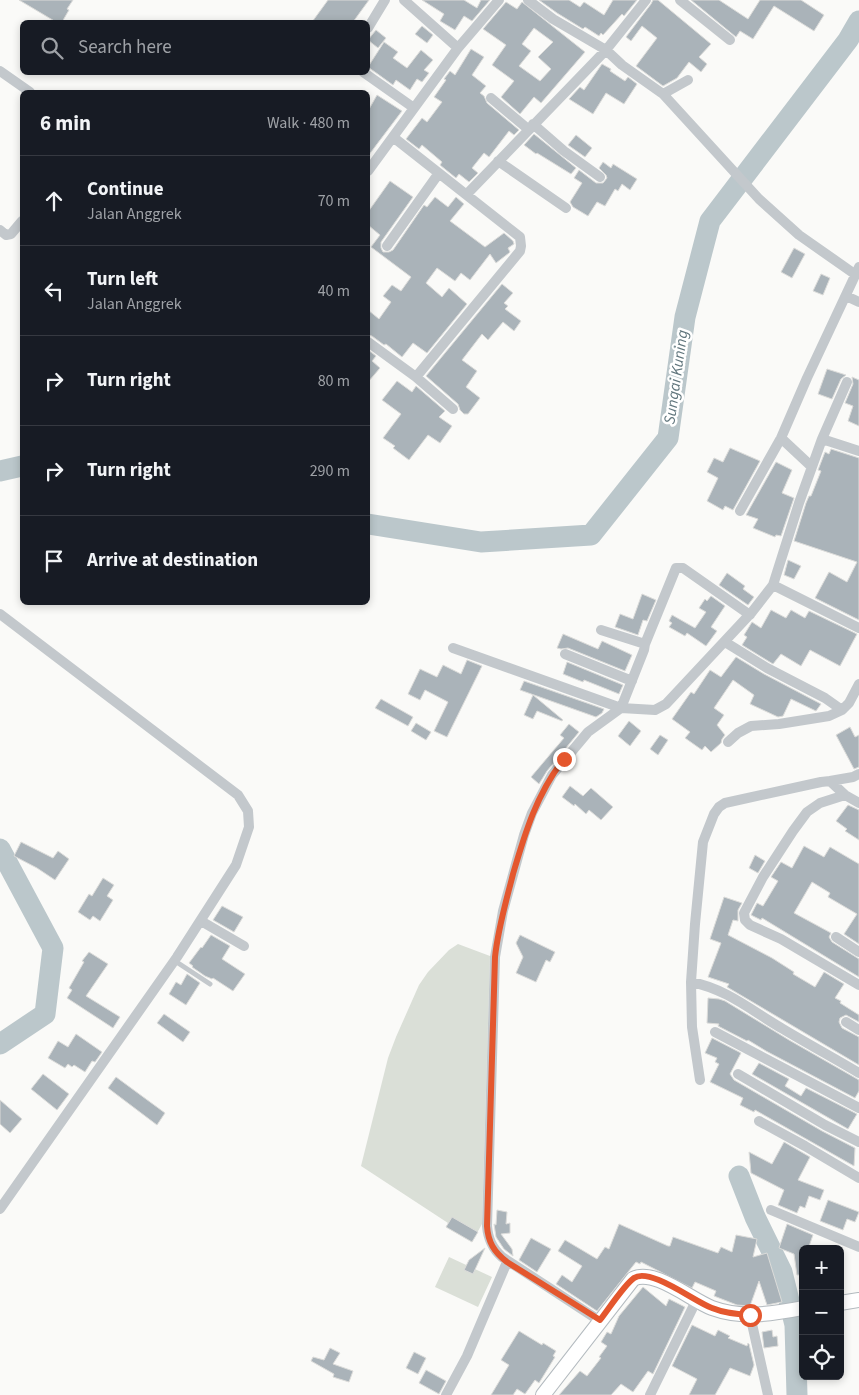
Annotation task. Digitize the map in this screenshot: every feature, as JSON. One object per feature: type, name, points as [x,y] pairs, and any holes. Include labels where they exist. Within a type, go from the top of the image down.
[{"type":"street","points":[[370,25],[385,0]]},
{"type":"street","points":[[404,0],[458,48]]},
{"type":"street","points":[[371,159],[393,137],[458,48],[499,0]]},
{"type":"street","points":[[528,0],[553,19],[606,50],[622,65],[663,94],[759,199],[799,235],[857,271],[781,438],[740,510]]},
{"type":"street","points":[[467,194],[606,50],[646,0]]},
{"type":"street","points":[[680,0],[730,40]]},
{"type":"street","points":[[0,71],[27,90]]},
{"type":"street","points":[[367,75],[414,108]]},
{"type":"street","points":[[663,94],[688,80]]},
{"type":"street","points":[[491,98],[600,176]]},
{"type":"street","points":[[393,137],[520,237],[521,246],[520,251],[416,377]]},
{"type":"street","points":[[498,161],[566,208]]},
{"type":"street","points":[[387,246],[439,173]]},
{"type":"street","points":[[0,230],[6,235],[11,234],[20,223]]},
{"type":"street","points":[[846,296],[859,302]]},
{"type":"street","points":[[370,343],[416,377],[453,409]]},
{"type":"street","points":[[453,648],[621,708],[655,710],[666,704],[750,615],[773,585],[822,439],[847,382]]},
{"type":"street","points":[[781,438],[812,467]]},
{"type":"street","points":[[822,439],[859,451]]},
{"type":"street","points":[[600,1320],[507,1262],[492,1247],[489,1240],[487,1226],[495,967],[498,935],[524,835],[532,813],[552,774],[588,732],[621,708],[675,569],[683,568],[750,615]]},
{"type":"street","points":[[773,585],[859,628]]},
{"type":"street","points":[[0,614],[238,795],[248,811],[248,828],[236,865],[174,961],[0,1209]]},
{"type":"street","points":[[601,630],[645,644]]},
{"type":"street","points":[[725,642],[767,668],[825,698],[842,710]]},
{"type":"street","points":[[565,654],[632,681]]},
{"type":"street","points":[[728,742],[738,733],[751,726],[779,724],[829,716],[842,710],[850,703],[859,684]]},
{"type":"street","points":[[700,1080],[692,1027],[691,982],[703,842],[714,814],[719,807],[725,804],[859,774]]},
{"type":"street","points":[[830,781],[845,795],[859,803]]},
{"type":"street","points":[[845,795],[820,803],[807,812],[792,831],[763,877],[744,913],[745,920],[750,925],[782,939],[859,985]]},
{"type":"street","points":[[201,921],[244,946]]},
{"type":"street","points":[[836,937],[859,952]]},
{"type":"street","points":[[691,982],[709,986],[726,994],[859,1073]]},
{"type":"street","points":[[846,1022],[859,1030]]},
{"type":"street","points":[[715,1032],[859,1108]]},
{"type":"street","points":[[738,1074],[825,1125],[859,1142]]},
{"type":"street","points":[[759,1121],[859,1178]]},
{"type":"street","points":[[771,1210],[859,1246]]},
{"type":"street","points":[[446,1395],[467,1356],[507,1262]]},
{"type":"street","points":[[543,1395],[600,1320],[633,1279],[638,1276],[652,1277],[696,1301],[729,1314],[772,1314],[799,1309]]},
{"type":"street","points":[[844,1302],[859,1300]]},
{"type":"street","points":[[650,1395],[696,1301]]},
{"type":"street","points":[[750,1315],[768,1395]]},
{"type":"lane","points":[[174,961],[210,984]]},
{"type":"shaded area","points":[[458,944],[490,956],[482,1224],[472,1242],[446,1227],[448,1223],[361,1166],[388,1058],[396,1037],[419,985],[428,972],[449,950]]},
{"type":"shaded area","points":[[449,1257],[492,1277],[478,1307],[435,1287]]},
{"type":"building","points":[[19,0],[73,0],[63,20],[53,20]]},
{"type":"building","points":[[328,0],[369,0],[354,20],[313,20]]},
{"type":"building","points":[[422,0],[464,0],[477,8],[481,0],[490,0],[472,21],[464,16],[455,30],[440,21],[444,14]]},
{"type":"building","points":[[539,0],[569,0],[580,7],[584,2],[604,15],[613,0],[637,0],[624,16],[622,14],[603,35],[601,33],[599,36],[585,27],[583,29]]},
{"type":"building","points":[[653,0],[658,0],[711,44],[699,57],[707,64],[701,72],[689,62],[677,78],[663,86],[636,66],[657,38],[642,26],[631,41],[626,37]]},
{"type":"building","points":[[691,0],[719,0],[748,19],[760,0],[801,0],[824,15],[814,31],[774,6],[753,39],[740,31],[736,37]]},
{"type":"building","points":[[506,2],[517,9],[522,2],[585,52],[541,103],[534,97],[520,114],[501,97],[514,81],[492,65],[506,45],[483,29]],"holes":[[[534,28],[553,42],[538,57],[551,69],[540,81],[519,66],[531,51],[522,44]]]},
{"type":"building","points":[[422,26],[433,35],[427,43],[415,34]]},
{"type":"building","points":[[376,30],[386,38],[378,48],[370,42],[370,38]]},
{"type":"building","points":[[384,42],[398,52],[393,58],[407,68],[421,50],[433,60],[424,70],[429,73],[422,82],[417,79],[410,90],[396,80],[393,85],[370,68],[370,64]]},
{"type":"building","points":[[471,49],[484,57],[472,75],[486,86],[480,93],[484,96],[487,103],[519,130],[514,135],[509,131],[489,157],[484,153],[472,168],[478,173],[469,182],[459,174],[456,178],[440,165],[442,162],[422,145],[419,149],[406,139],[422,118],[427,122],[442,102],[434,97],[450,71],[455,75]]},
{"type":"building","points":[[602,64],[625,81],[628,77],[637,84],[624,104],[606,93],[593,114],[569,99],[580,87],[584,90]]},
{"type":"building","points":[[377,95],[402,111],[370,153],[370,107]]},
{"type":"building","points":[[534,134],[576,168],[571,174],[524,145]]},
{"type":"building","points":[[576,135],[592,148],[585,157],[568,145]]},
{"type":"building","points":[[603,162],[611,168],[613,164],[637,179],[630,190],[622,184],[618,191],[615,189],[605,206],[597,202],[588,216],[573,207],[570,202],[582,183],[574,178],[579,170],[596,183],[603,183],[607,178],[599,168]]},
{"type":"building","points":[[390,181],[413,197],[381,242],[383,252],[393,250],[424,205],[427,207],[435,197],[448,207],[456,197],[464,204],[450,221],[485,247],[504,233],[513,241],[514,244],[508,248],[510,252],[496,263],[490,254],[470,280],[461,273],[455,281],[437,268],[426,283],[442,297],[449,288],[467,304],[427,353],[413,343],[402,357],[386,344],[384,345],[370,336],[370,312],[379,319],[391,302],[383,296],[392,285],[401,291],[411,277],[371,247],[380,235],[370,227],[370,209]]},
{"type":"building","points":[[794,248],[805,254],[792,278],[781,272]]},
{"type":"building","points":[[821,274],[830,278],[823,295],[813,291]]},
{"type":"building","points":[[502,284],[513,293],[504,303],[508,306],[505,309],[521,321],[514,331],[503,322],[488,340],[482,334],[462,360],[477,371],[466,387],[480,398],[468,414],[464,414],[458,404],[426,376]]},
{"type":"building","points":[[370,352],[376,356],[372,361],[380,368],[370,380]]},
{"type":"building","points":[[827,369],[846,375],[841,379],[832,399],[818,394]]},
{"type":"building","points":[[852,377],[859,380],[859,426],[848,421],[853,406],[845,403],[853,384]]},
{"type":"building","points":[[397,381],[412,392],[416,386],[445,411],[439,417],[452,426],[440,443],[428,435],[409,460],[393,448],[395,446],[383,438],[401,414],[382,400]]},
{"type":"building","points":[[730,448],[760,461],[733,510],[725,506],[723,510],[707,501],[718,478],[707,472],[714,458],[723,462]]},
{"type":"building","points":[[831,449],[859,458],[859,620],[815,598],[829,572],[847,582],[857,562],[794,541],[806,503],[809,496],[811,496],[821,471],[818,470],[825,452],[829,454]]},
{"type":"building","points":[[776,462],[792,470],[782,493],[794,498],[781,536],[776,535],[775,537],[753,528],[758,519],[746,515]]},
{"type":"building","points":[[788,560],[801,566],[794,579],[784,575]]},
{"type":"building","points":[[727,573],[745,586],[743,589],[754,597],[748,605],[719,585]]},
{"type":"building","points":[[642,594],[656,600],[647,621],[643,620],[638,635],[615,627],[620,614],[633,619]]},
{"type":"building","points":[[711,596],[725,606],[711,627],[717,631],[706,646],[687,633],[685,636],[669,627],[672,623],[669,621],[672,615],[695,628],[706,612],[699,608],[705,599],[707,601]]},
{"type":"building","points":[[771,610],[786,618],[791,610],[805,618],[809,611],[857,634],[840,666],[810,650],[801,666],[781,654],[773,664],[742,645],[747,637],[744,635],[752,622],[761,628]]},
{"type":"building","points":[[563,634],[598,649],[602,641],[632,655],[625,671],[568,648],[557,648]]},
{"type":"building","points":[[736,657],[821,704],[816,711],[791,699],[783,716],[778,717],[750,704],[754,695],[733,680],[714,708],[724,715],[717,725],[725,735],[721,743],[711,752],[705,746],[702,750],[685,738],[690,732],[672,719],[691,692],[694,694],[710,670],[721,677]]},
{"type":"building","points":[[467,660],[482,666],[447,737],[434,731],[448,702],[425,690],[420,700],[408,694],[420,669],[437,677],[443,665],[461,674]]},
{"type":"building","points":[[567,662],[623,685],[619,694],[563,674]]},
{"type":"building","points":[[524,681],[604,709],[596,717],[520,690]]},
{"type":"building","points":[[533,695],[563,720],[537,711],[533,719],[524,715]]},
{"type":"building","points":[[381,699],[413,717],[408,726],[375,708]]},
{"type":"building","points":[[629,721],[641,731],[630,746],[618,736]]},
{"type":"building","points":[[416,723],[431,732],[426,740],[411,731]]},
{"type":"building","points":[[569,724],[579,732],[547,771],[539,784],[531,777],[564,738],[560,735]]},
{"type":"building","points":[[850,727],[855,737],[859,735],[859,767],[854,769],[836,735]]},
{"type":"building","points":[[660,735],[668,740],[658,755],[650,749]]},
{"type":"building","points":[[570,786],[583,796],[591,788],[613,807],[601,820],[589,810],[586,814],[575,804],[574,806],[562,797]]},
{"type":"building","points":[[848,805],[859,810],[859,840],[845,831],[847,829],[836,821]]},
{"type":"building","points":[[21,842],[53,858],[58,851],[69,859],[55,880],[14,856]]},
{"type":"building","points":[[804,846],[824,857],[830,847],[859,864],[859,944],[844,934],[857,914],[828,897],[830,893],[812,882],[794,913],[831,933],[829,937],[832,942],[859,959],[859,977],[762,918],[761,920],[751,915],[757,903],[763,906],[778,881],[771,877],[781,862],[792,868]]},
{"type":"building","points":[[755,855],[765,861],[758,873],[749,868]]},
{"type":"building","points":[[103,878],[114,885],[107,896],[113,900],[100,921],[93,916],[90,920],[78,912],[89,894],[92,896]]},
{"type":"building","points":[[724,897],[742,903],[738,910],[738,921],[733,920],[728,935],[772,958],[794,972],[793,974],[815,987],[824,972],[844,984],[835,998],[859,1015],[859,1022],[846,1015],[840,1018],[839,1022],[842,1028],[859,1037],[859,1065],[727,987],[729,984],[708,977],[721,943],[710,939]]},
{"type":"building","points":[[222,906],[243,917],[234,932],[213,920]]},
{"type":"building","points":[[211,935],[230,946],[222,959],[245,974],[233,991],[213,978],[205,976],[189,963]]},
{"type":"building","points":[[520,935],[555,952],[550,962],[546,960],[536,982],[516,973],[523,957],[516,943]]},
{"type":"building","points":[[89,952],[108,964],[86,996],[120,1017],[113,1028],[67,998],[72,990],[69,988],[84,962],[82,961]]},
{"type":"building","points":[[187,974],[200,983],[186,1005],[169,994],[176,982],[181,985]]},
{"type":"building","points":[[708,998],[725,1001],[859,1080],[859,1091],[855,1098],[748,1040],[718,1026],[719,1024],[707,1023]]},
{"type":"building","points":[[164,1014],[190,1032],[183,1042],[157,1023]]},
{"type":"building","points":[[76,1034],[102,1052],[95,1062],[92,1061],[85,1072],[74,1065],[72,1067],[68,1064],[65,1068],[48,1058],[58,1041],[68,1047]]},
{"type":"building","points":[[712,1038],[741,1053],[730,1074],[734,1080],[855,1148],[854,1166],[755,1110],[754,1112],[740,1105],[743,1098],[710,1082],[719,1064],[715,1062],[717,1058],[705,1053]]},
{"type":"building","points":[[759,1063],[789,1079],[785,1086],[801,1096],[806,1088],[857,1114],[848,1129],[752,1074]]},
{"type":"building","points":[[43,1074],[69,1094],[57,1110],[31,1089]]},
{"type":"building","points":[[116,1077],[165,1113],[157,1125],[108,1088]]},
{"type":"building","points":[[0,1100],[22,1119],[10,1133],[0,1124]]},
{"type":"building","points":[[784,1142],[810,1157],[798,1180],[824,1190],[820,1200],[809,1196],[805,1208],[800,1206],[797,1213],[778,1205],[784,1190],[751,1173],[749,1152],[772,1164]]},
{"type":"building","points":[[828,1200],[859,1212],[855,1222],[847,1219],[843,1230],[820,1221]]},
{"type":"building","points":[[497,1210],[507,1212],[506,1224],[510,1223],[510,1233],[501,1234],[512,1249],[513,1256],[504,1249],[496,1237],[494,1224],[496,1225]]},
{"type":"building","points":[[452,1217],[478,1232],[472,1242],[446,1227]]},
{"type":"building","points":[[619,1224],[668,1246],[670,1246],[673,1237],[718,1253],[721,1247],[732,1252],[736,1235],[757,1239],[753,1257],[767,1253],[782,1302],[767,1305],[759,1281],[750,1306],[737,1305],[714,1296],[716,1291],[695,1282],[692,1288],[641,1262],[640,1264],[636,1262],[597,1311],[556,1284],[562,1275],[572,1282],[582,1266],[558,1251],[565,1240],[597,1259],[605,1247],[609,1249]]},
{"type":"building","points":[[787,1224],[813,1235],[809,1245],[799,1245],[799,1275],[797,1275],[794,1254],[779,1248]]},
{"type":"building","points":[[531,1238],[551,1249],[537,1272],[519,1260]]},
{"type":"building","points":[[485,1248],[473,1274],[464,1270],[469,1260]]},
{"type":"building","points":[[643,1287],[666,1306],[669,1299],[685,1307],[653,1374],[648,1371],[633,1392],[621,1384],[611,1395],[559,1395],[580,1371],[587,1376],[601,1358],[599,1357],[607,1346],[601,1342],[607,1332],[611,1334],[619,1316]]},
{"type":"building","points":[[692,1325],[715,1336],[718,1330],[730,1336],[728,1338],[747,1346],[748,1343],[754,1365],[750,1376],[730,1368],[715,1395],[689,1395],[697,1379],[672,1366]]},
{"type":"building","points":[[772,1330],[773,1337],[777,1336],[778,1346],[764,1348],[762,1332]]},
{"type":"building","points":[[519,1331],[556,1351],[553,1356],[555,1357],[539,1383],[535,1380],[525,1394],[517,1389],[513,1395],[491,1395],[509,1365],[501,1360]]},
{"type":"building","points":[[330,1348],[340,1353],[333,1364],[353,1371],[349,1382],[333,1377],[334,1374],[311,1361],[313,1357],[324,1360]]},
{"type":"building","points":[[414,1352],[426,1358],[418,1374],[406,1368]]},
{"type":"building","points":[[426,1370],[446,1381],[439,1394],[419,1383]]},
{"type":"waterway","name":"Sungai Kuning","points":[[370,524],[481,542],[591,535],[668,438],[685,317],[710,221],[848,40],[859,21]]},
{"type":"waterway","name":"Sungai Kuning","points":[[0,471],[20,466]]},
{"type":"waterway","name":"Sungai Kuning","points":[[0,849],[53,948],[45,1014],[0,1044]]},
{"type":"waterway","points":[[739,1176],[755,1217],[782,1272],[795,1325],[797,1395]]},
{"type":"route","points":[[564,759],[552,774],[532,813],[524,835],[498,935],[495,957],[487,1226],[489,1240],[492,1247],[507,1262],[600,1320],[633,1279],[638,1276],[652,1277],[659,1280],[711,1308],[729,1314],[750,1315]]}]
